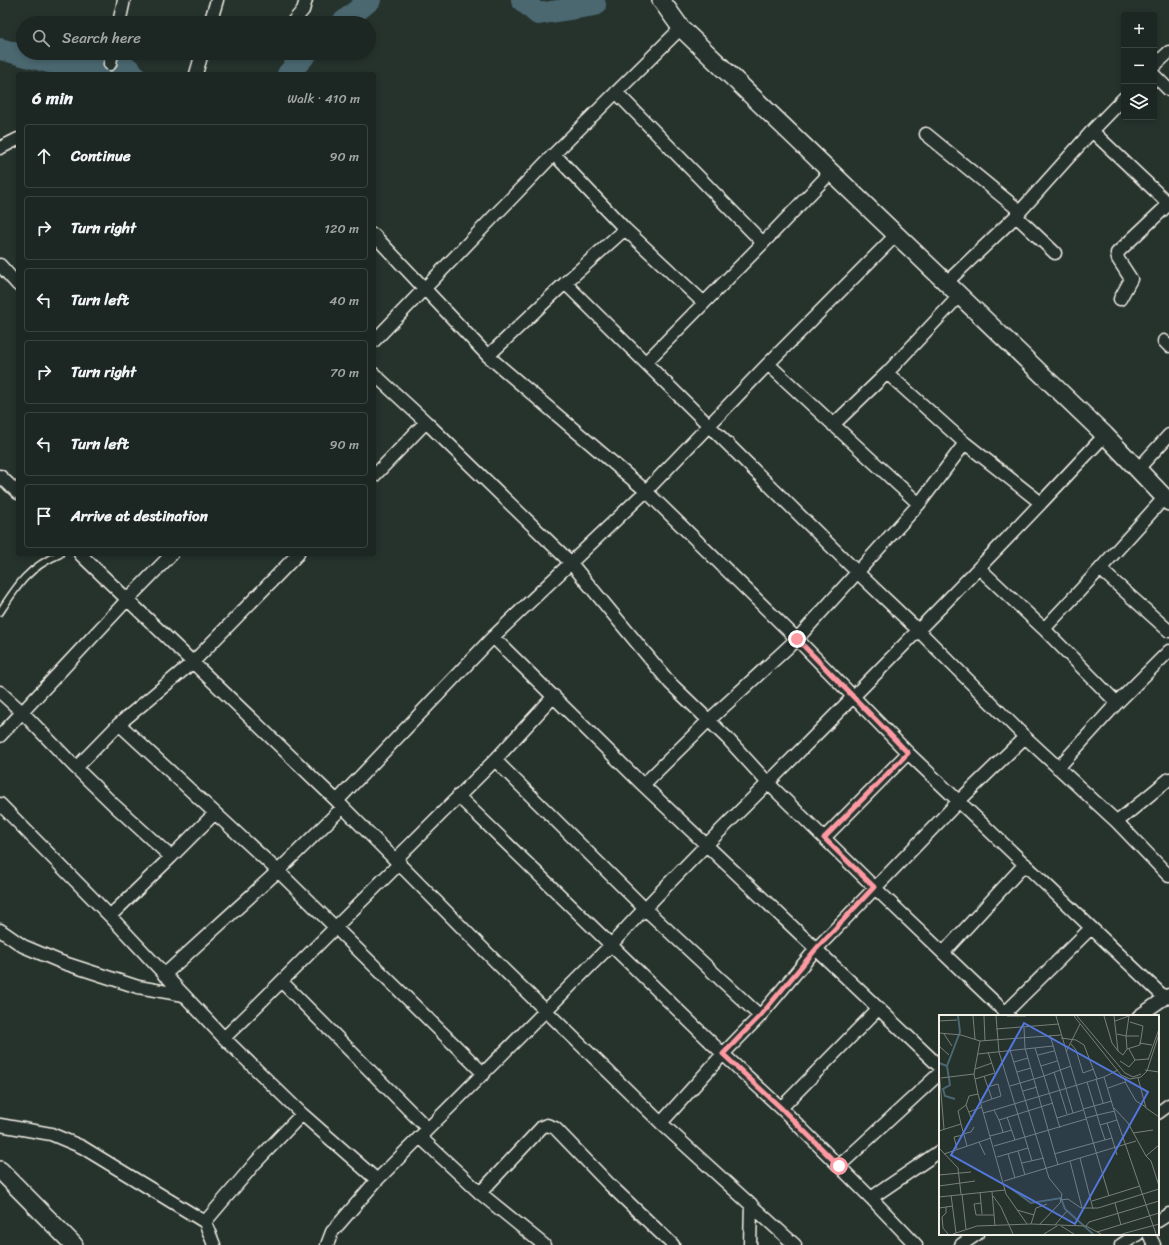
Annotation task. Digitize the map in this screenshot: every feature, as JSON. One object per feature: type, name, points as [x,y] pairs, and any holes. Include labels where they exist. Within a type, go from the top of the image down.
[{"type":"street","points":[[121,16],[124,0]]},
{"type":"street","points":[[212,16],[217,0]]},
{"type":"street","points":[[298,16],[303,10],[306,0]]},
{"type":"street","points":[[661,0],[681,28],[1105,435],[1137,470],[1167,499],[1044,629]]},
{"type":"street","points":[[376,339],[554,154],[681,28]]},
{"type":"street","points":[[1157,63],[1169,52]]},
{"type":"street","points":[[197,72],[200,60]]},
{"type":"street","points":[[1157,78],[1169,90]]},
{"type":"street","points":[[616,92],[764,243]]},
{"type":"street","points":[[946,283],[1018,214],[1092,131],[1121,101]]},
{"type":"street","points":[[1092,131],[1167,200],[1117,253],[1118,259],[1132,279],[1120,299]]},
{"type":"street","points":[[926,134],[1018,214],[1055,253]]},
{"type":"street","points":[[554,154],[624,229],[704,303]]},
{"type":"street","points":[[646,362],[764,243],[831,172]]},
{"type":"street","points":[[488,356],[564,282],[624,229]]},
{"type":"street","points":[[164,975],[278,871],[493,636],[646,491],[768,364],[896,235]]},
{"type":"street","points":[[376,237],[425,287],[488,356],[646,491],[797,639],[908,753],[1091,928],[1167,997],[1140,1015]]},
{"type":"street","points":[[0,265],[16,283]]},
{"type":"street","points":[[564,282],[1025,737],[1117,822],[1169,876]]},
{"type":"street","points":[[833,426],[887,373],[960,295]]},
{"type":"street","points":[[768,364],[833,426],[919,504]]},
{"type":"street","points":[[887,373],[965,443],[1041,503]]},
{"type":"street","points":[[376,376],[426,422],[570,562],[670,683],[726,738],[768,783],[1007,1014],[1091,928]]},
{"type":"street","points":[[376,474],[426,422]]},
{"type":"street","points":[[327,1245],[332,1232],[377,1180],[611,945],[644,908],[706,844],[919,631],[1105,435]]},
{"type":"street","points":[[1137,470],[1169,435]]},
{"type":"street","points":[[643,785],[708,721],[797,639],[919,504],[965,443]]},
{"type":"street","points":[[0,476],[16,491]]},
{"type":"street","points":[[82,556],[126,600],[193,662],[340,804],[545,1010],[661,1123],[795,1245]]},
{"type":"street","points":[[0,736],[126,600],[170,556]]},
{"type":"street","points":[[76,768],[119,724],[193,662],[296,556]]},
{"type":"street","points":[[979,568],[1044,629],[1117,703]]},
{"type":"street","points":[[1100,570],[1169,631]]},
{"type":"street","points":[[493,636],[643,785],[939,1066]]},
{"type":"street","points":[[1058,768],[1117,703],[1169,651]]},
{"type":"street","points":[[0,692],[22,712],[114,805],[171,857]]},
{"type":"street","points":[[224,1038],[282,982],[458,796],[495,760],[554,696]]},
{"type":"street","points":[[119,724],[278,871],[484,1074]]},
{"type":"street","points":[[661,1123],[723,1054],[760,1016],[816,949],[874,887],[1025,737]]},
{"type":"street","points":[[824,838],[908,753]]},
{"type":"street","points":[[495,760],[644,908],[760,1016]]},
{"type":"street","points":[[1117,822],[1169,778]]},
{"type":"street","points":[[458,796],[723,1054],[781,1108],[916,1245]]},
{"type":"street","points":[[0,804],[110,916],[224,1038],[302,1114],[377,1180]]},
{"type":"street","points":[[110,916],[171,857],[214,812]]},
{"type":"street","points":[[943,953],[1025,864]]},
{"type":"street","points":[[0,930],[22,946],[61,962],[138,987],[184,995]]},
{"type":"street","points":[[282,982],[480,1193],[544,1245]]},
{"type":"street","points":[[781,1108],[878,1009]]},
{"type":"street","points":[[839,1166],[939,1075]]},
{"type":"street","points":[[1159,1112],[1169,1106]]},
{"type":"street","points":[[205,1222],[256,1162],[302,1114]]},
{"type":"street","points":[[0,1125],[51,1134],[82,1147],[205,1222],[214,1245]]},
{"type":"street","points":[[480,1193],[542,1127],[547,1125],[555,1128],[610,1185],[673,1245]]},
{"type":"street","points":[[871,1198],[939,1152]]},
{"type":"street","points":[[0,1170],[74,1245]]},
{"type":"street","points":[[750,1245],[751,1204]]},
{"type":"street","points":[[1159,1220],[1169,1214]]},
{"type":"street","points":[[1121,1245],[1136,1235]]},
{"type":"street","points":[[1149,1235],[1154,1245]]},
{"type":"street","points":[[961,1245],[978,1238]]},
{"type":"lane","points":[[0,612],[13,592],[30,571],[56,556]]},
{"type":"waterway","points":[[351,16],[370,0]]},
{"type":"waterway","points":[[522,0],[538,14],[595,5]]},
{"type":"waterway","points":[[0,49],[16,53]]},
{"type":"waterway","points":[[41,60],[52,63],[128,68],[132,72]]},
{"type":"waterway","points":[[290,72],[301,60]]},
{"type":"route","points":[[797,639],[908,753],[824,838],[874,887],[816,949],[760,1016],[723,1054],[781,1108],[839,1166]]}]
